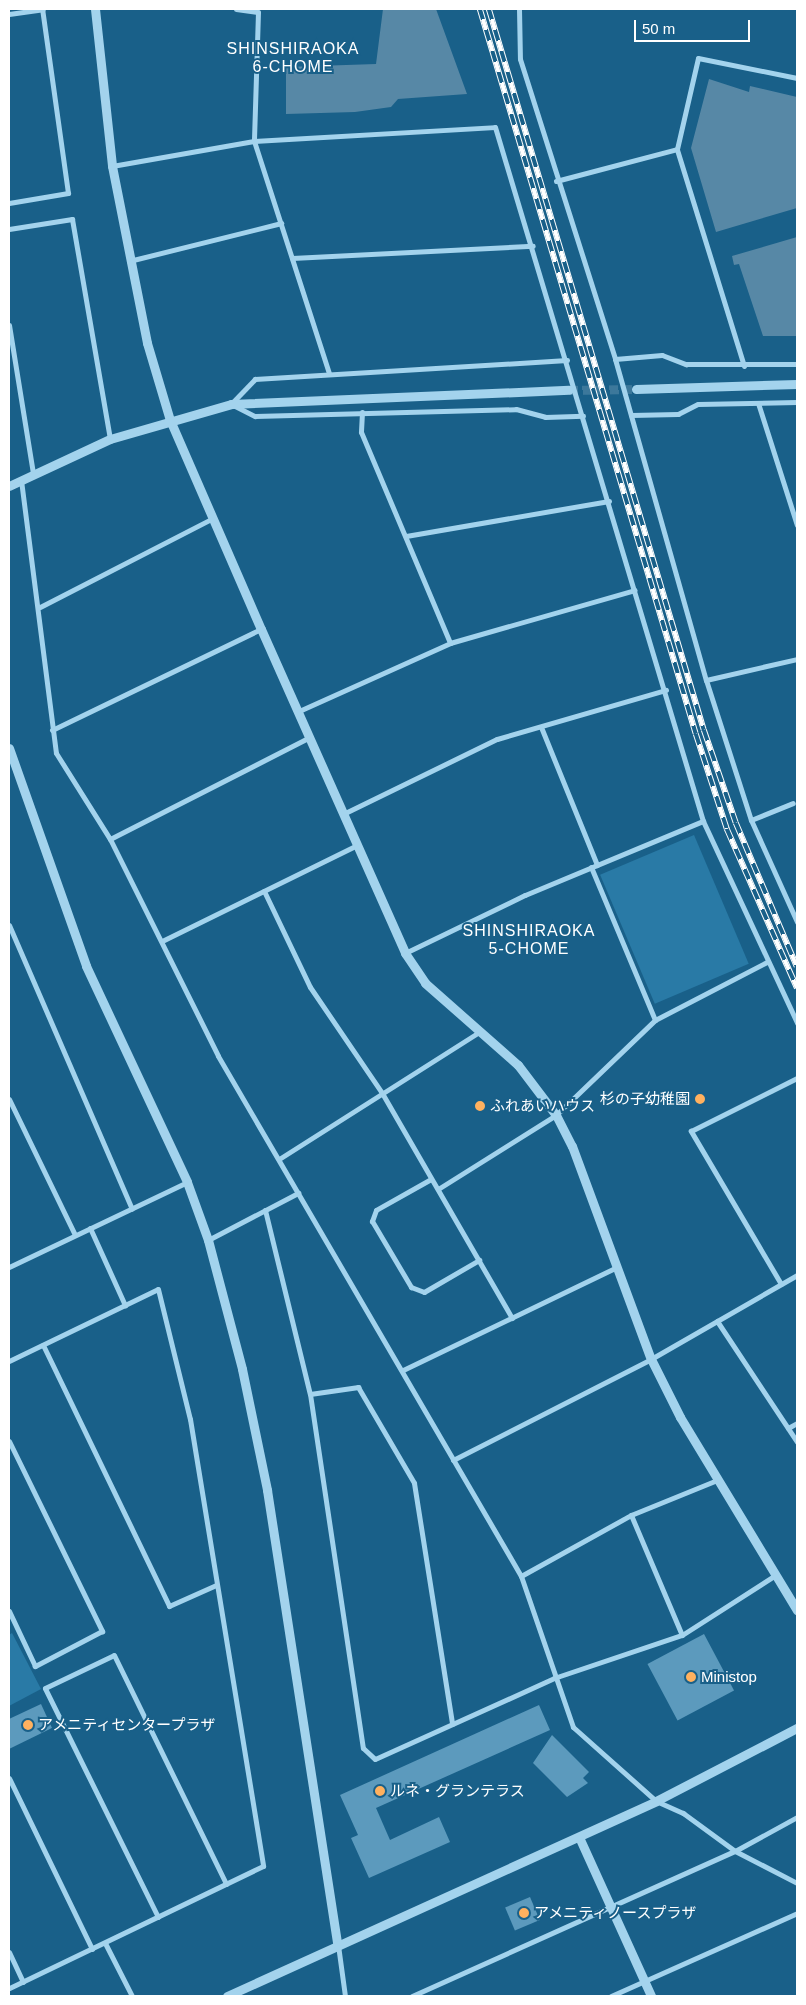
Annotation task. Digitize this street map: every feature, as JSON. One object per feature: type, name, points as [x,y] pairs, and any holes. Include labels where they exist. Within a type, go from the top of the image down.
[{"type":"street","points":[[9,14],[43,9],[68,193],[9,203]]},
{"type":"street","points":[[95,9],[112,166],[129,260],[170,420],[261,629],[405,953],[425,983],[518,1065],[556,1115],[572,1146],[651,1359],[717,1480],[774,1576],[797,1610]]},
{"type":"street","points":[[236,9],[259,10],[254,141],[329,373]]},
{"type":"street","points":[[519,9],[520,59],[556,181],[615,359],[706,680],[751,820],[797,922]]},
{"type":"street","points":[[744,366],[677,149],[698,58],[797,78]]},
{"type":"street","points":[[112,166],[254,141],[496,127],[666,690],[703,822],[797,1023]]},
{"type":"street","points":[[556,181],[677,149]]},
{"type":"street","points":[[9,229],[72,219],[110,438]]},
{"type":"street","points":[[129,260],[281,223]]},
{"type":"street","points":[[292,258],[533,246]]},
{"type":"street","points":[[9,325],[33,473]]},
{"type":"street","points":[[615,359],[662,355],[686,364],[744,366],[797,364]]},
{"type":"street","points":[[231,404],[255,379],[329,373],[510,367],[567,360]]},
{"type":"street","points":[[636,388],[797,384]]},
{"type":"street","points":[[9,486],[110,438],[231,404],[569,390]]},
{"type":"street","points":[[631,415],[678,414],[698,404],[797,402]]},
{"type":"street","points":[[758,403],[797,525]]},
{"type":"street","points":[[231,404],[255,416],[516,409],[545,417],[583,416]]},
{"type":"street","points":[[362,412],[361,432],[450,643]]},
{"type":"street","points":[[21,479],[40,608],[56,753],[110,838],[218,1056],[403,1370],[521,1576],[554,1678],[573,1728],[656,1801],[683,1813],[735,1851],[797,1883]]},
{"type":"street","points":[[406,536],[609,501]]},
{"type":"street","points":[[40,608],[213,518]]},
{"type":"street","points":[[299,711],[450,643],[635,590]]},
{"type":"street","points":[[52,730],[261,629]]},
{"type":"street","points":[[706,680],[797,659]]},
{"type":"street","points":[[343,814],[497,739],[666,690]]},
{"type":"street","points":[[541,727],[597,865]]},
{"type":"street","points":[[110,838],[310,737]]},
{"type":"street","points":[[9,748],[86,966],[187,1182],[208,1240],[242,1369],[267,1490],[345,1996]]},
{"type":"street","points":[[751,820],[793,802]]},
{"type":"street","points":[[405,953],[591,867],[703,822]]},
{"type":"street","points":[[162,941],[357,845]]},
{"type":"street","points":[[591,867],[655,1020]]},
{"type":"street","points":[[264,891],[310,986],[382,1093],[512,1318]]},
{"type":"street","points":[[9,925],[132,1208]]},
{"type":"street","points":[[438,1189],[556,1115],[655,1020],[767,962]]},
{"type":"street","points":[[279,1159],[479,1032]]},
{"type":"street","points":[[781,1284],[691,1131],[797,1078]]},
{"type":"street","points":[[9,1099],[75,1236]]},
{"type":"street","points":[[432,1178],[376,1210],[372,1220],[411,1287],[424,1292],[478,1260]]},
{"type":"street","points":[[9,1267],[187,1182]]},
{"type":"street","points":[[208,1240],[298,1193]]},
{"type":"street","points":[[265,1210],[310,1394],[363,1748],[375,1759],[554,1678],[682,1635],[774,1576]]},
{"type":"street","points":[[90,1228],[124,1305]]},
{"type":"street","points":[[403,1370],[616,1267]]},
{"type":"street","points":[[453,1460],[651,1359],[797,1275]]},
{"type":"street","points":[[9,1361],[158,1289],[190,1419],[264,1866],[9,1988]]},
{"type":"street","points":[[717,1321],[797,1442]]},
{"type":"street","points":[[43,1345],[169,1606],[216,1585]]},
{"type":"street","points":[[310,1394],[358,1387],[414,1483],[452,1724]]},
{"type":"street","points":[[788,1428],[797,1423]]},
{"type":"street","points":[[9,1441],[102,1631],[35,1666],[9,1612]]},
{"type":"street","points":[[521,1576],[631,1515],[717,1480]]},
{"type":"street","points":[[631,1515],[682,1635]]},
{"type":"street","points":[[158,1917],[44,1688],[114,1655],[226,1884]]},
{"type":"street","points":[[227,1996],[337,1944],[656,1801],[797,1728]]},
{"type":"street","points":[[9,1778],[92,1948]]},
{"type":"street","points":[[412,1996],[735,1851],[797,1817]]},
{"type":"street","points":[[579,1837],[651,1996]]},
{"type":"street","points":[[611,1996],[797,1913]]},
{"type":"street","points":[[105,1943],[132,1996]]},
{"type":"street","points":[[9,1952],[23,1982]]},
{"type":"shaded area","points":[[383,9],[436,9],[467,94],[398,99],[391,107],[355,112],[286,114],[286,67],[376,64]]},
{"type":"shaded area","points":[[709,79],[749,92],[750,86],[797,97],[797,208],[716,232],[691,148]]},
{"type":"shaded area","points":[[797,237],[797,336],[763,336],[739,264],[734,265],[732,256]]},
{"type":"shaded area","points":[[694,835],[749,964],[655,1004],[600,875]]},
{"type":"shaded area","points":[[12,1633],[41,1689],[9,1706],[9,1635]]},
{"type":"building","name":"Ministop","points":[[704,1634],[734,1691],[678,1721],[647,1664]]},
{"type":"building","points":[[41,1704],[52,1728],[9,1749],[9,1719]]},
{"type":"building","name":"ルネ・グランテラス","points":[[539,1705],[550,1730],[376,1808],[390,1840],[439,1817],[450,1842],[369,1878],[351,1838],[358,1835],[340,1795]]},
{"type":"building","points":[[552,1735],[589,1772],[583,1778],[588,1783],[567,1797],[533,1763]]},
{"type":"building","points":[[530,1897],[540,1920],[515,1931],[505,1908]]},
{"type":"tunnel","points":[[569,390],[636,389]]},
{"type":"railway","points":[[480,9],[696,734],[727,829],[797,988]]},
{"type":"railway","points":[[489,9],[704,730],[736,823],[797,967]]},
{"type":"place","name":"杉の子幼稚園","points":[[700,1099]]},
{"type":"place","name":"ふれあいハウス","points":[[480,1106]]},
{"type":"place","name":"Ministop","points":[[691,1677]]},
{"type":"place","name":"アメニティセンタープラザ","points":[[28,1725]]},
{"type":"place","name":"ルネ・グランテラス","points":[[380,1791]]},
{"type":"place","name":"アメニティノースプラザ","points":[[524,1913]]},
{"type":"district","name":"SHINSHIRAOKA 6-CHOME","points":[[293,58]]},
{"type":"district","name":"SHINSHIRAOKA 5-CHOME","points":[[529,940]]}]
